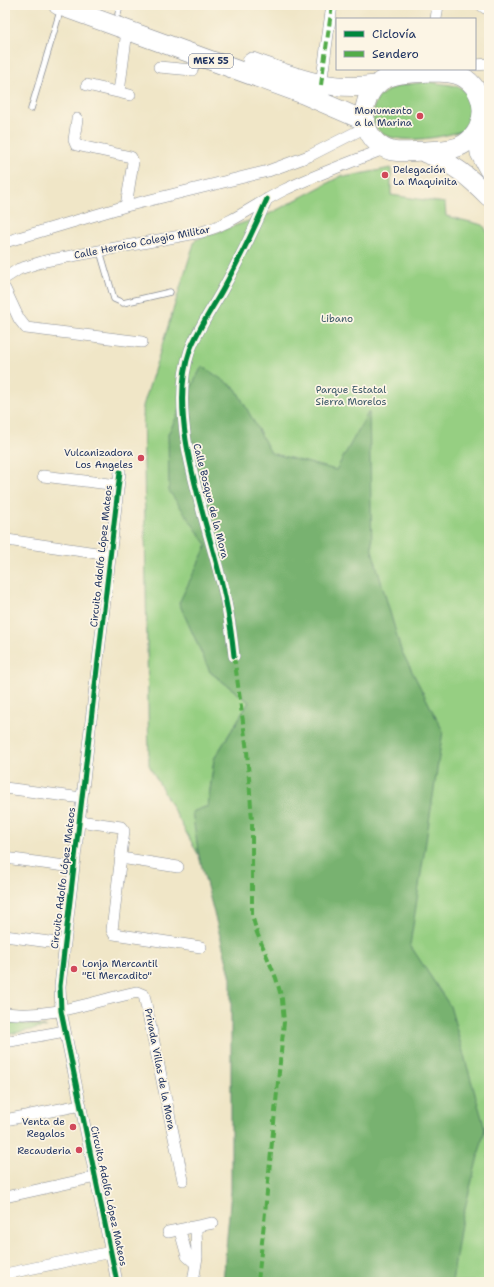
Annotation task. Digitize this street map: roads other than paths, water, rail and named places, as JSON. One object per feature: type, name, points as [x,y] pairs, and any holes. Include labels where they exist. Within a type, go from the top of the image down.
[{"type":"highway","name":"MEX 55","points":[[94,5],[119,9],[321,85],[346,88],[377,85]]},
{"type":"highway","name":"MEX 55","points":[[60,6],[303,94],[365,124]]},
{"type":"highway","points":[[483,118],[465,143],[457,147],[402,152],[386,148],[370,135],[365,124],[368,97],[377,85],[391,76],[442,71],[463,77],[476,89],[482,102],[483,118],[480,153],[489,170]]},
{"type":"highway","points":[[420,151],[451,164],[464,172],[489,196]]},
{"type":"street","points":[[321,85],[332,5]]},
{"type":"street","points":[[436,18],[438,5]]},
{"type":"street","points":[[87,84],[125,94],[127,31]]},
{"type":"street","points":[[159,67],[192,70],[198,56]]},
{"type":"street","points":[[476,65],[489,64]]},
{"type":"street","points":[[77,119],[74,140],[76,145],[126,154],[131,157],[133,162],[126,206]]},
{"type":"street","points":[[5,242],[126,206],[268,171],[328,147],[365,124]]},
{"type":"street","name":"Calle Heroico Colegio Militar","points":[[5,278],[19,268],[34,264],[208,230],[235,220],[267,199],[284,190],[386,148]]},
{"type":"street","name":"Calle Bosque de la Mora","points":[[234,656],[229,613],[186,443],[184,385],[186,365],[197,335],[244,250],[267,199]]},
{"type":"street","points":[[5,289],[18,320],[26,328],[142,342]]},
{"type":"street","name":"Circuito Adolfo López Mateos","points":[[117,1282],[61,1011],[60,986],[120,472]]},
{"type":"street","points":[[43,476],[118,485]]},
{"type":"street","points":[[7,540],[110,555]]},
{"type":"street","name":"Circuito Adolfo López Mateos","points":[[5,788],[82,798]]},
{"type":"street","points":[[79,821],[121,827],[124,834],[112,930],[114,934],[201,947]]},
{"type":"street","points":[[5,858],[73,867]]},
{"type":"street","points":[[121,858],[178,867]]},
{"type":"street","points":[[5,936],[64,944]]},
{"type":"street","name":"Privada Villas de la Mora","points":[[61,1011],[137,992],[144,995],[183,1180]]},
{"type":"street","points":[[5,1013],[27,1015],[61,1011]]},
{"type":"street","points":[[5,1042],[65,1031]]},
{"type":"street","points":[[5,1120],[81,1105]]},
{"type":"street","points":[[5,1197],[96,1177]]},
{"type":"street","points":[[168,1232],[196,1228],[213,1223]]},
{"type":"street","points":[[193,1282],[197,1250],[196,1228]]},
{"type":"street","points":[[180,1231],[187,1256],[195,1263]]},
{"type":"street","points":[[5,1274],[111,1252]]},
{"type":"lane","points":[[31,109],[60,6]]},
{"type":"lane","points":[[100,251],[117,302],[123,303],[170,292]]},
{"type":"place","name":"Monumento a la Marina","points":[[420,116]]},
{"type":"place","name":"Delegación La Maquinita","points":[[385,175]]},
{"type":"place","name":"Vulcanizadora Los Angeles","points":[[141,458]]},
{"type":"place","name":"Lonja Mercantil \"El Mercadito\"","points":[[74,969]]},
{"type":"place","name":"Venta de Regalos","points":[[73,1127]]},
{"type":"place","name":"Recauderia","points":[[79,1150]]},
{"type":"park label","name":"Libano","points":[[337,318]]},
{"type":"park label","name":"Parque Estatal Sierra Morelos","points":[[351,394]]}]
